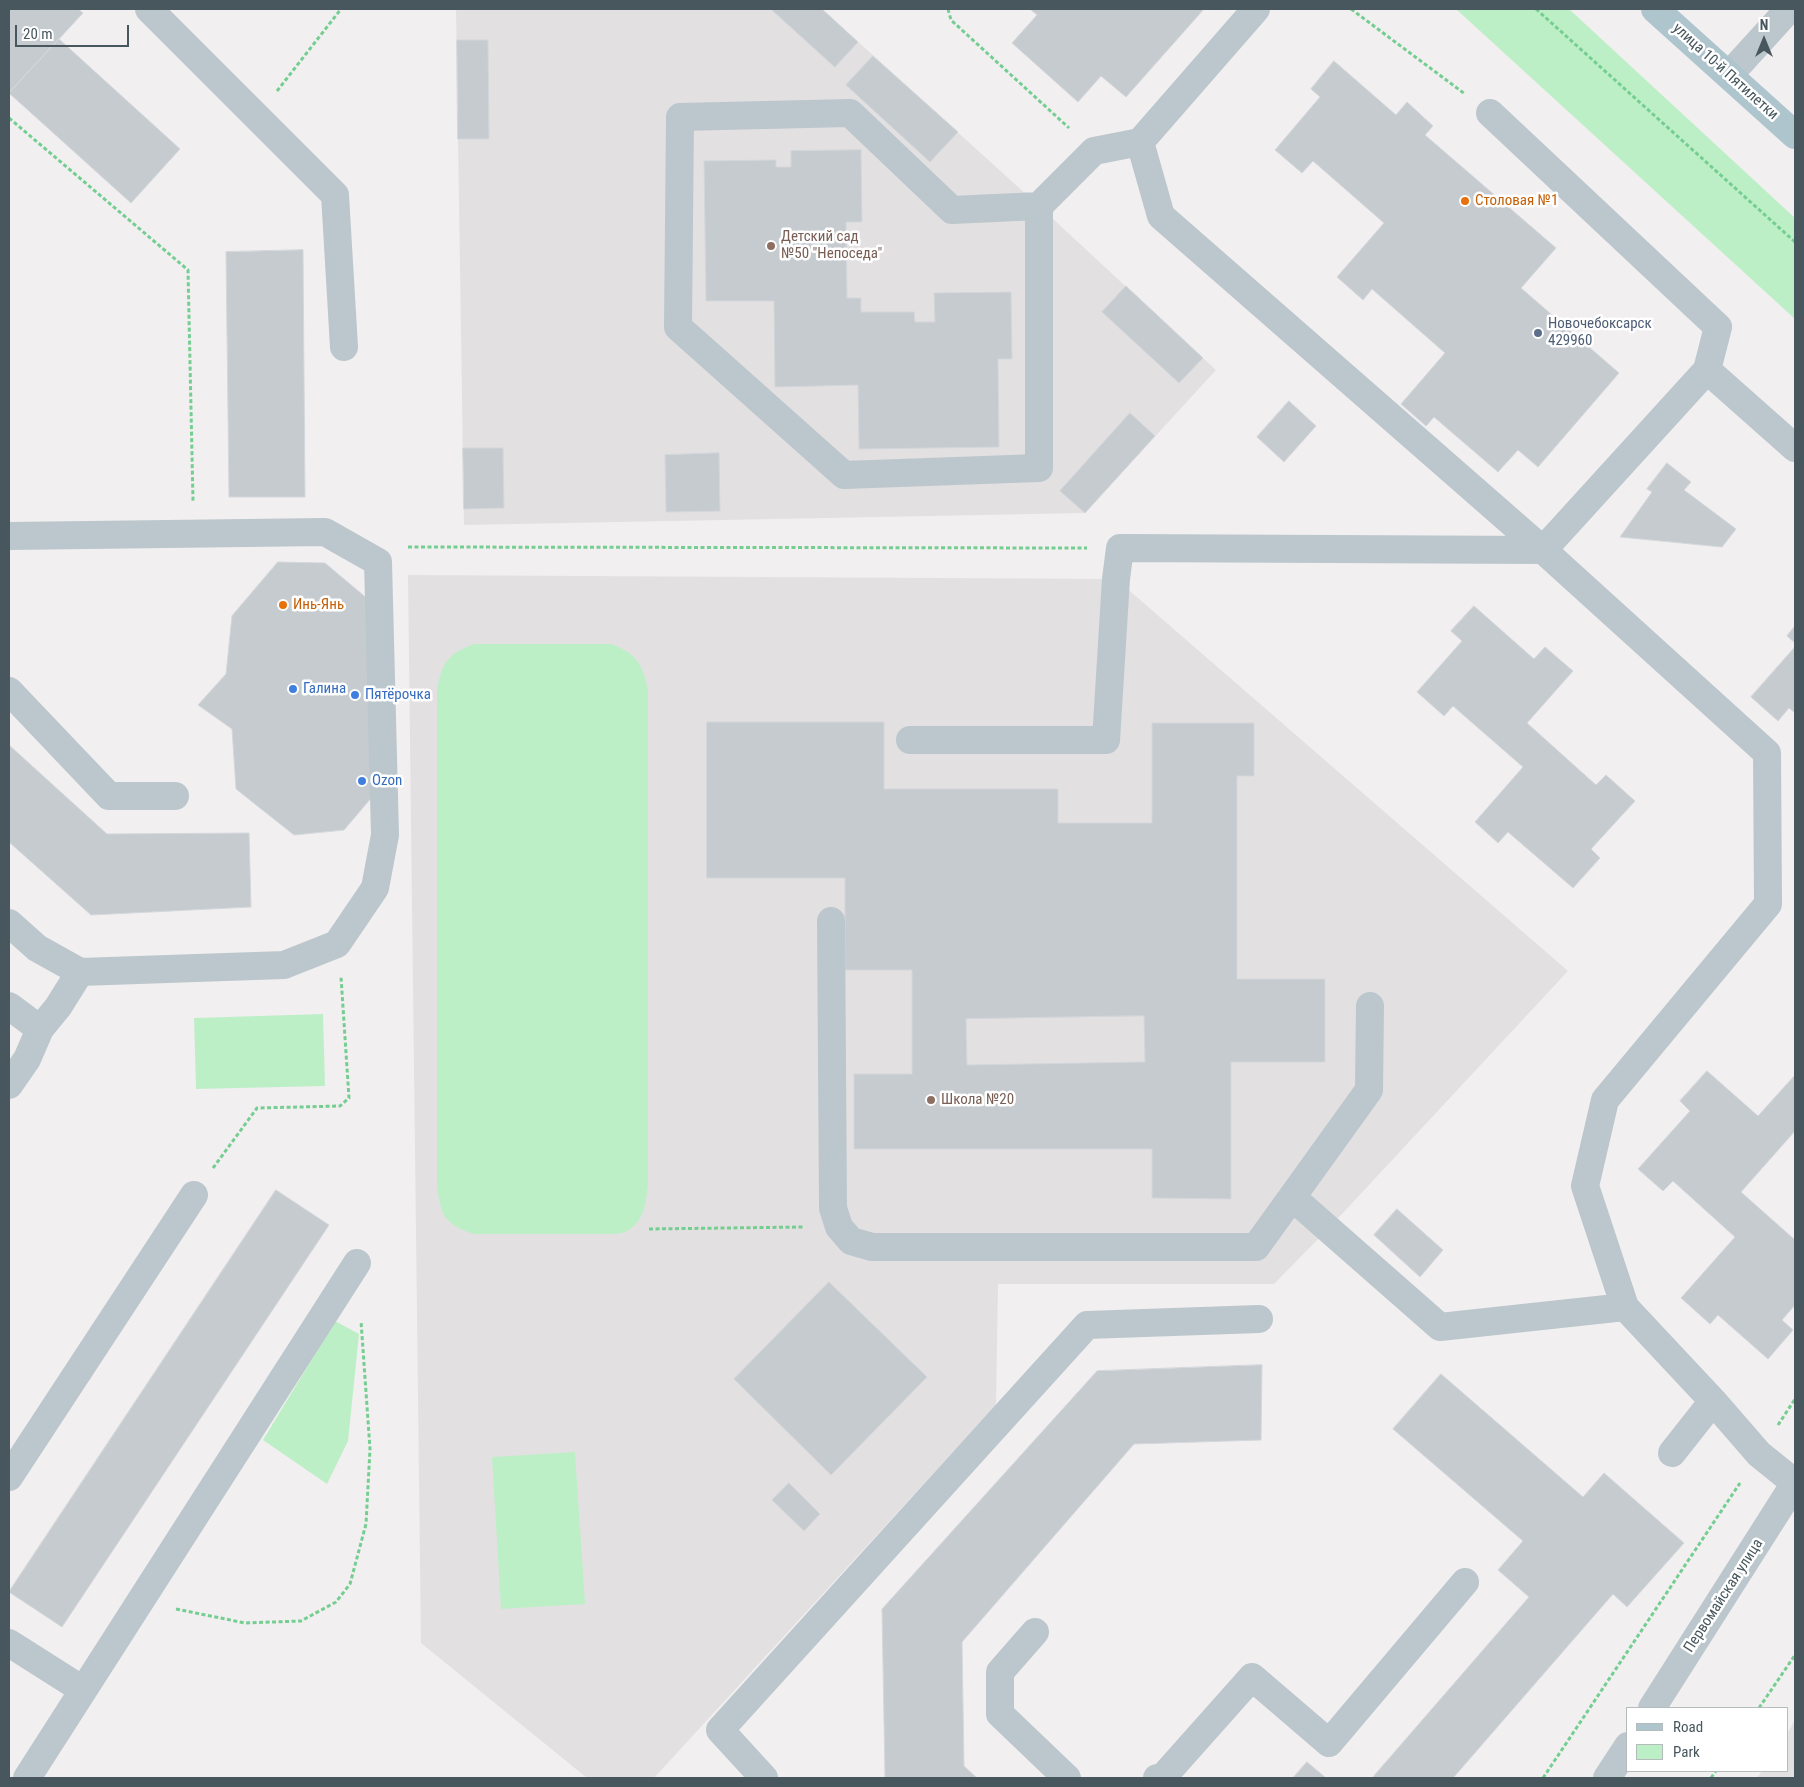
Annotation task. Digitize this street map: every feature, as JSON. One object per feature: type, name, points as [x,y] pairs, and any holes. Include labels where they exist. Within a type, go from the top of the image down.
[{"type":"main road","name":"улица 10-й Пятилетки","points":[[1654,9],[1795,135]]},
{"type":"street","points":[[149,9],[335,195],[344,348]]},
{"type":"street","points":[[1039,206],[1039,468],[844,475],[678,327],[680,117],[850,113],[952,210],[1039,206],[1094,151],[1140,142],[1256,9]]},
{"type":"street","points":[[1728,75],[1789,9]]},
{"type":"street","points":[[910,740],[1106,740],[1116,579],[1120,548],[1543,550],[1707,370],[1718,327],[1490,113]]},
{"type":"street","points":[[1140,142],[1161,216],[1543,550],[1767,753],[1768,904],[1605,1100],[1585,1186],[1625,1307],[1713,1401],[1759,1454],[1795,1483]]},
{"type":"street","points":[[1707,370],[1795,448]]},
{"type":"street","points":[[9,536],[325,532],[378,562],[385,835],[375,888],[337,944],[284,965],[80,972],[37,948],[9,923]]},
{"type":"street","points":[[9,690],[109,796],[175,796]]},
{"type":"street","points":[[831,921],[833,1208],[838,1227],[851,1241],[872,1247],[1256,1247],[1369,1090],[1370,1006]]},
{"type":"street","points":[[9,1085],[27,1059],[40,1030],[58,1007],[80,972]]},
{"type":"street","points":[[9,1006],[40,1030]]},
{"type":"street","points":[[9,1477],[194,1195]]},
{"type":"street","points":[[1292,1198],[1440,1327],[1625,1307]]},
{"type":"street","points":[[28,1778],[357,1263]]},
{"type":"street","points":[[764,1778],[720,1730],[1087,1325],[1259,1319]]},
{"type":"street","points":[[1672,1453],[1713,1401]]},
{"type":"street","name":"Первомайская улица","points":[[1653,1707],[1795,1483]]},
{"type":"street","points":[[1161,1778],[1252,1677],[1329,1743],[1465,1582]]},
{"type":"street","points":[[1035,1632],[1000,1672],[1000,1714],[1067,1778]]},
{"type":"street","points":[[9,1643],[83,1690]]},
{"type":"street","points":[[1607,1778],[1626,1749]]},
{"type":"path","points":[[257,117],[341,9]]},
{"type":"path","points":[[948,9],[951,20],[1094,151]]},
{"type":"path","points":[[1351,9],[1490,113]]},
{"type":"path","points":[[1536,9],[1795,242]]},
{"type":"path","points":[[9,118],[188,270],[194,534]]},
{"type":"path","points":[[378,562],[397,547],[1120,548]]},
{"type":"path","points":[[194,1195],[257,1108],[340,1106],[349,1098],[344,1000],[337,944]]},
{"type":"path","points":[[649,1229],[838,1227]]},
{"type":"path","points":[[140,1602],[245,1623],[301,1621],[336,1602],[350,1584],[366,1524],[370,1449],[357,1263]]},
{"type":"path","points":[[1543,1778],[1795,1399]]},
{"type":"path","points":[[1760,1707],[1795,1654]]},
{"type":"shaded area","name":"Детский сад №50 \"Непоседа\"","points":[[456,9],[822,9],[1216,370],[1085,513],[464,525]]},
{"type":"shaded area","name":"Школа №20","points":[[408,575],[1116,579],[1568,971],[1328,1229],[1274,1284],[998,1284],[996,1405],[654,1778],[587,1778],[421,1643]]},
{"type":"shaded area","points":[[1795,1720],[1795,1778],[1757,1778],[1761,1772],[1789,1772],[1789,1730]]},
{"type":"green space","points":[[1456,9],[1569,9],[1795,218],[1795,319]]},
{"type":"green space","points":[[474,644],[612,644],[633,656],[641,666],[646,680],[648,689],[648,1185],[645,1205],[640,1218],[631,1228],[623,1233],[474,1234],[450,1222],[440,1204],[437,1185],[437,690],[441,673],[447,661],[458,652]]},
{"type":"green space","points":[[323,1014],[325,1086],[196,1089],[194,1018]]},
{"type":"green space","points":[[335,1321],[359,1334],[348,1441],[327,1484],[263,1440]]},
{"type":"green space","points":[[575,1452],[585,1604],[501,1609],[492,1457]]},
{"type":"building","points":[[9,9],[78,9],[83,13],[9,93]]},
{"type":"building","points":[[771,9],[822,9],[858,42],[835,67]]},
{"type":"building","points":[[1030,9],[1204,9],[1126,97],[1101,76],[1078,102],[1012,43],[1037,15]]},
{"type":"building","points":[[59,39],[180,149],[131,203],[9,93]]},
{"type":"building","points":[[457,40],[488,40],[489,139],[458,139]]},
{"type":"building","points":[[873,56],[958,132],[930,162],[846,85]]},
{"type":"building","points":[[1334,61],[1396,115],[1407,102],[1433,126],[1425,135],[1556,248],[1521,288],[1619,373],[1538,467],[1518,450],[1498,472],[1434,417],[1426,426],[1401,404],[1445,353],[1372,289],[1363,300],[1337,277],[1384,223],[1313,161],[1302,173],[1275,150],[1320,97],[1311,89]]},
{"type":"building","points":[[861,150],[862,222],[846,222],[847,298],[861,298],[861,312],[914,312],[915,322],[935,322],[934,293],[1011,292],[1012,359],[998,359],[999,447],[859,449],[858,385],[775,387],[774,301],[706,301],[704,161],[776,160],[776,167],[791,167],[791,151]]},
{"type":"building","points":[[303,250],[305,497],[229,497],[226,252]]},
{"type":"building","points":[[1126,286],[1203,358],[1179,383],[1102,312]]},
{"type":"building","points":[[1289,401],[1316,426],[1284,462],[1257,437]]},
{"type":"building","points":[[1130,413],[1155,436],[1085,513],[1060,491]]},
{"type":"building","points":[[463,448],[503,448],[504,508],[464,509]]},
{"type":"building","points":[[719,453],[720,511],[666,512],[665,455]]},
{"type":"building","points":[[1667,463],[1691,482],[1684,490],[1736,529],[1722,547],[1620,537],[1652,492],[1647,489]]},
{"type":"building","name":"Галина","points":[[278,562],[325,563],[369,600],[378,790],[344,830],[294,835],[236,789],[232,729],[198,705],[226,674],[232,616]]},
{"type":"building","points":[[1474,606],[1534,659],[1545,647],[1573,671],[1527,723],[1596,785],[1606,775],[1635,801],[1591,849],[1600,858],[1573,888],[1508,832],[1498,843],[1475,822],[1523,767],[1453,706],[1444,716],[1417,692],[1462,641],[1451,631]]},
{"type":"building","points":[[1795,626],[1795,643],[1787,636]]},
{"type":"building","points":[[1795,647],[1795,713],[1789,708],[1778,721],[1751,697]]},
{"type":"building","points":[[707,722],[884,722],[884,789],[1058,789],[1058,823],[1152,823],[1152,723],[1254,723],[1254,776],[1237,776],[1237,979],[1325,979],[1325,1062],[1231,1062],[1231,1199],[1152,1198],[1152,1149],[854,1149],[854,1074],[912,1074],[912,970],[845,970],[845,878],[707,878]],"holes":[[[1144,1016],[1145,1062],[967,1065],[966,1019]]]},
{"type":"building","points":[[9,745],[107,834],[249,833],[251,907],[91,915],[9,842]]},
{"type":"building","points":[[1707,1071],[1758,1116],[1795,1075],[1795,1131],[1741,1192],[1795,1240],[1795,1305],[1782,1320],[1793,1330],[1768,1359],[1718,1315],[1710,1324],[1681,1298],[1735,1237],[1673,1181],[1663,1191],[1638,1169],[1690,1111],[1680,1101]]},
{"type":"building","points":[[276,1190],[329,1225],[62,1627],[9,1592]]},
{"type":"building","points":[[1397,1209],[1443,1250],[1420,1277],[1374,1235]]},
{"type":"building","points":[[829,1282],[927,1377],[831,1475],[734,1379]]},
{"type":"building","points":[[1262,1365],[1261,1440],[1134,1444],[962,1642],[964,1766],[977,1778],[885,1778],[882,1609],[1097,1371]]},
{"type":"building","points":[[1441,1374],[1583,1497],[1604,1473],[1684,1543],[1627,1607],[1613,1594],[1453,1778],[1372,1778],[1529,1597],[1498,1570],[1523,1541],[1393,1429]]},
{"type":"building","points":[[789,1483],[820,1514],[804,1531],[772,1500]]},
{"type":"building","points":[[1307,1762],[1326,1778],[1293,1778]]},
{"type":"place","name":"Столовая №1","points":[[1465,201]]},
{"type":"place","name":"Детский сад №50 \"Непоседа\"","points":[[771,246]]},
{"type":"place","name":"Новочебоксарск 429960","points":[[1538,333]]},
{"type":"place","name":"Инь-Янь","points":[[283,605]]},
{"type":"place","name":"Галина","points":[[293,689]]},
{"type":"place","name":"Пятёрочка","points":[[355,695]]},
{"type":"place","name":"Ozon","points":[[362,781]]},
{"type":"place","name":"Школа №20","points":[[931,1100]]}]
